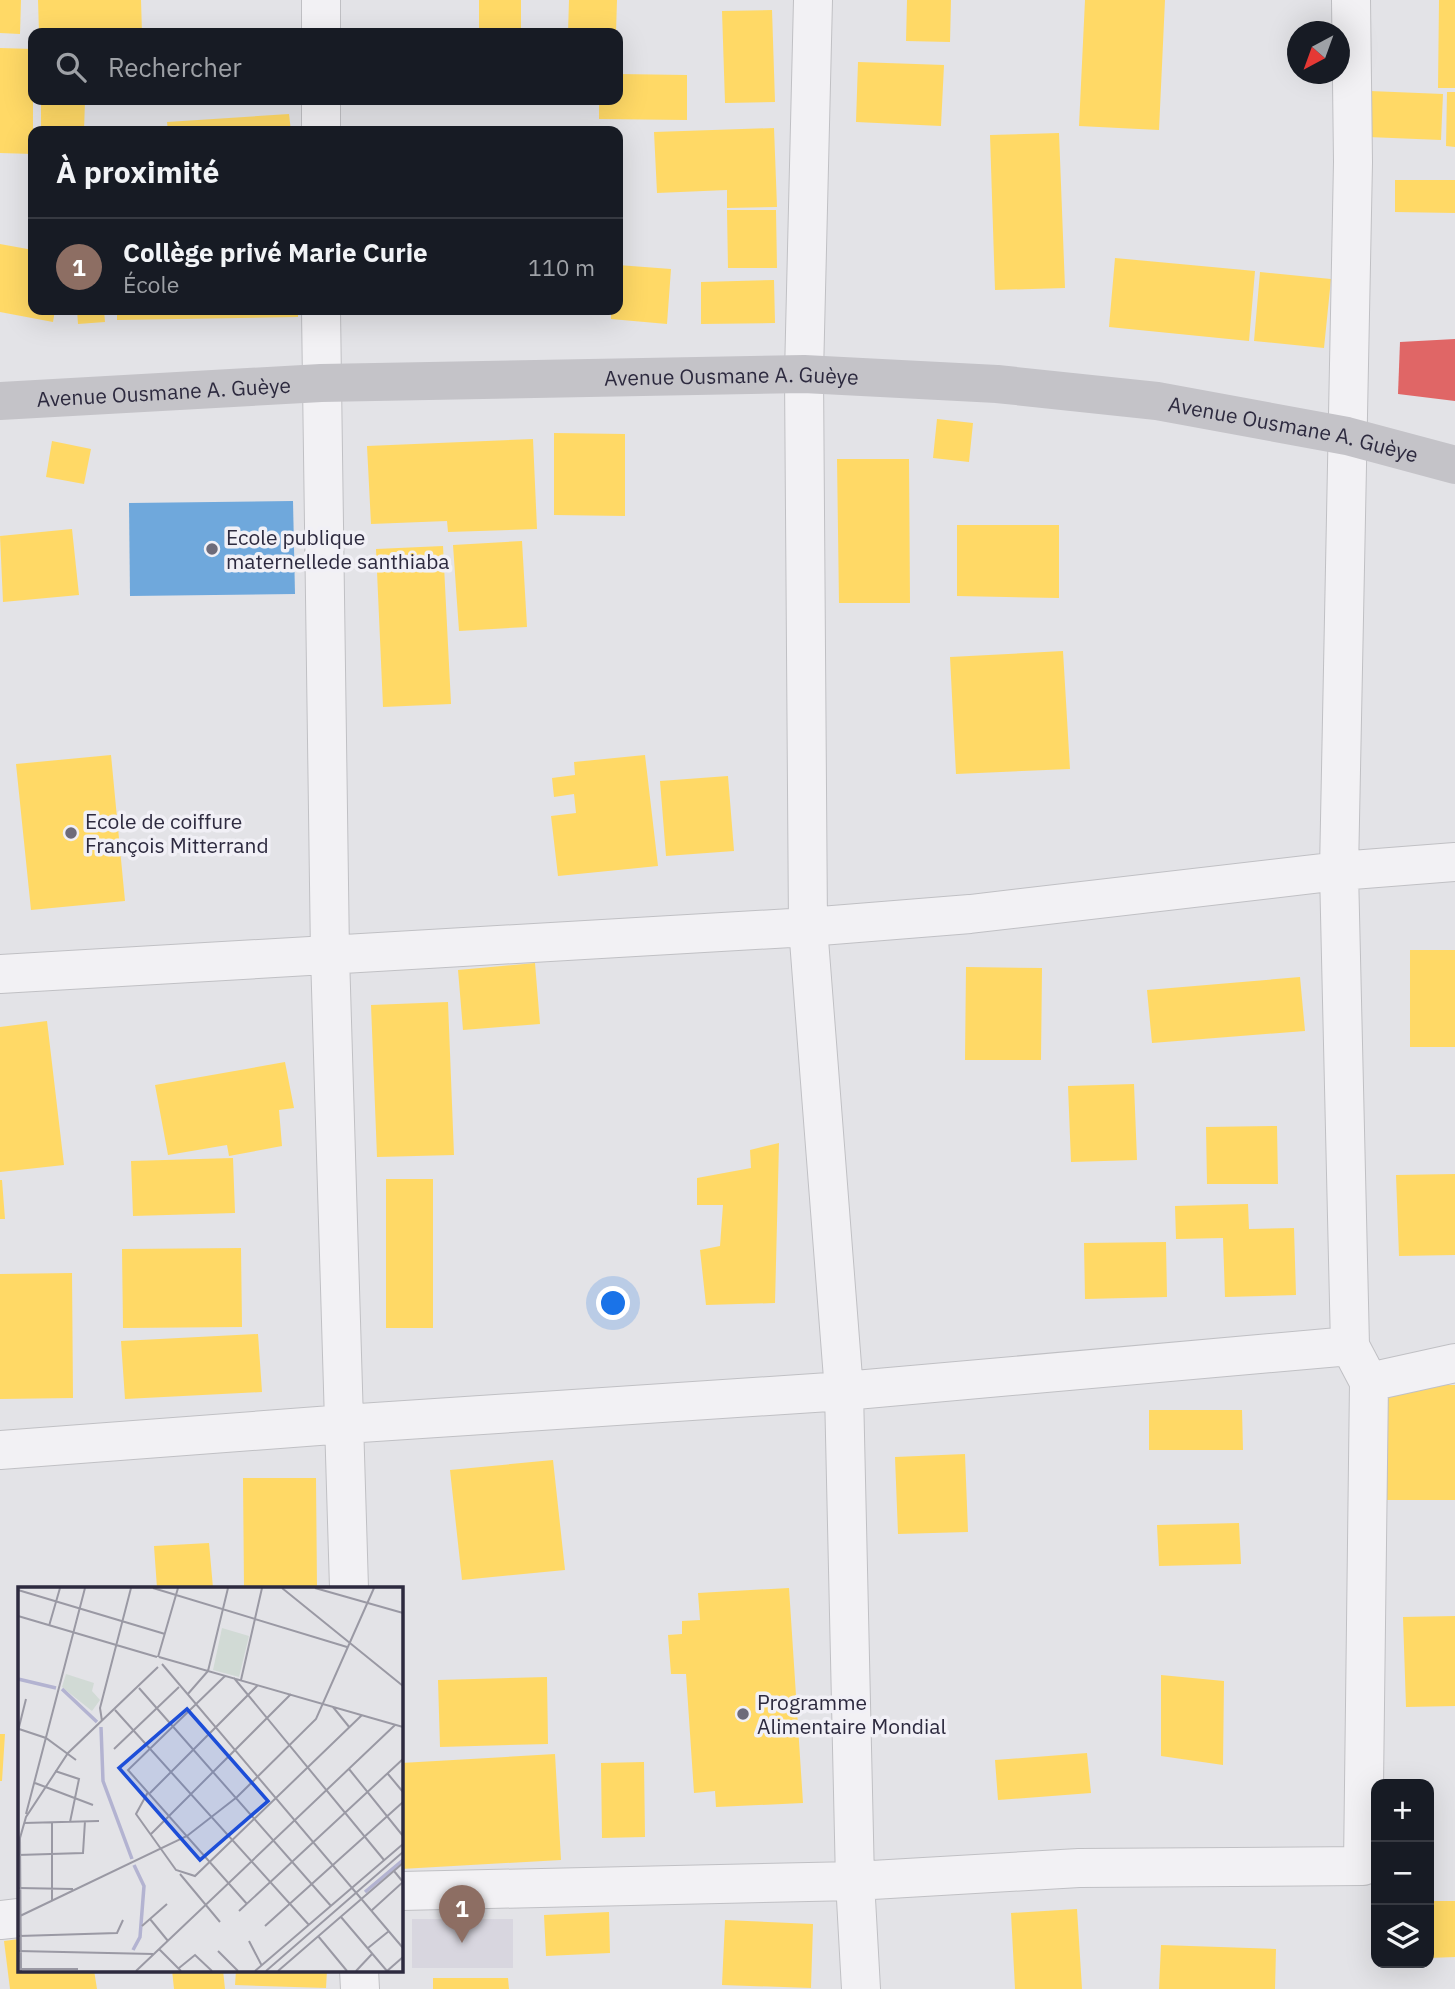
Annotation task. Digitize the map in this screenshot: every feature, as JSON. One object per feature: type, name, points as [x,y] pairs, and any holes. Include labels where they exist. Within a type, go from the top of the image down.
[{"type":"street","points":[[320,0],[321,28]]},
{"type":"street","points":[[813,0],[804,374],[808,927],[844,1391],[855,1881],[861,1989]]},
{"type":"street","points":[[402,1891],[855,1881],[1079,1868],[1363,1866],[1369,1382],[1350,1346],[1339,871],[1353,162],[1351,0]]},
{"type":"street","points":[[321,105],[321,126]]},
{"type":"street","points":[[321,315],[330,955],[349,1587]]},
{"type":"street","name":"Avenue Ousmane A. Guèye","points":[[0,401],[321,383],[804,374],[997,384],[1157,401],[1348,436],[1455,465]]},
{"type":"street","points":[[0,974],[808,927],[970,914],[1339,871],[1455,862]]},
{"type":"street","points":[[0,1450],[844,1391],[1350,1346]]},
{"type":"street","points":[[1369,1382],[1455,1363]]},
{"type":"street","points":[[0,1920],[18,1918]]},
{"type":"shaded area","points":[[412,1919],[513,1919],[513,1968],[412,1968]]},
{"type":"building: Logements","points":[[0,0],[21,0],[20,34],[0,33]]},
{"type":"building: Logements","points":[[38,0],[141,0],[142,28],[39,28]]},
{"type":"building: Logements","points":[[479,0],[521,0],[521,28],[479,28]]},
{"type":"building: Logements","points":[[569,0],[617,0],[616,28],[568,28]]},
{"type":"building: Logements","points":[[907,0],[951,0],[950,42],[906,41]]},
{"type":"building: Logements","points":[[1085,0],[1165,0],[1159,130],[1079,126]]},
{"type":"building: Logements","points":[[1439,0],[1455,0],[1455,88],[1438,88]]},
{"type":"building: Logements","points":[[772,10],[775,102],[725,103],[722,11]]},
{"type":"building: Logements","points":[[0,48],[28,49],[28,105],[33,105],[33,126],[28,126],[28,154],[0,153]]},
{"type":"building: Logements","points":[[858,62],[944,65],[941,126],[856,122]]},
{"type":"building: Logements","points":[[623,74],[687,75],[687,120],[599,119],[599,105],[623,105]]},
{"type":"building: Logements","points":[[1370,91],[1443,94],[1441,140],[1368,137]]},
{"type":"building: Logements","points":[[1447,92],[1455,92],[1455,147],[1446,146]]},
{"type":"building: Logements","points":[[41,105],[85,105],[84,126],[41,126]]},
{"type":"building: Logements","points":[[289,114],[290,126],[167,126],[167,122]]},
{"type":"building: Logements","points":[[774,128],[777,207],[727,208],[727,190],[657,193],[654,132]]},
{"type":"building: Logements","points":[[1059,133],[1065,288],[995,290],[990,135]]},
{"type":"building: Logements","points":[[1395,180],[1455,180],[1455,213],[1395,212]]},
{"type":"building: Logements","points":[[727,210],[776,210],[777,268],[728,268]]},
{"type":"building: Logements","points":[[0,244],[28,249],[28,315],[54,315],[53,322],[0,312]]},
{"type":"building: Logements","points":[[1115,258],[1255,271],[1249,341],[1109,327]]},
{"type":"building: Logements","points":[[623,265],[671,269],[667,324],[611,319],[611,315],[623,315]]},
{"type":"building: Logements","points":[[1260,272],[1331,279],[1324,348],[1254,341]]},
{"type":"building: Logements","points":[[774,280],[775,323],[701,324],[701,282]]},
{"type":"building: Logements","points":[[77,315],[104,315],[105,322],[78,324]]},
{"type":"building: Logements","points":[[117,315],[298,315],[298,317],[117,320]]},
{"type":"building: Logements","points":[[937,419],[973,423],[969,462],[933,458]]},
{"type":"building: Logements","points":[[554,433],[625,434],[625,516],[554,515]]},
{"type":"building: Logements","points":[[533,439],[537,529],[448,532],[447,521],[371,524],[367,446]]},
{"type":"building: Logements","points":[[52,441],[91,449],[84,484],[46,477]]},
{"type":"building: Logements","points":[[837,459],[909,459],[910,603],[839,603]]},
{"type":"building: Logements","points":[[957,525],[1059,525],[1059,598],[957,596]]},
{"type":"building: Logements","points":[[72,529],[79,595],[3,602],[0,536]]},
{"type":"building: Logements","points":[[522,541],[527,627],[459,631],[453,545]]},
{"type":"building: Logements","points":[[443,546],[451,704],[383,707],[376,549]]},
{"type":"building: Logements","points":[[1063,651],[1070,769],[956,774],[950,657]]},
{"type":"building: Logements","name":"Ecole de coiffure François Mitterrand","points":[[111,755],[125,901],[31,910],[16,764]]},
{"type":"building: Logements","points":[[645,755],[658,866],[558,876],[551,816],[576,813],[574,794],[554,797],[552,778],[575,775],[574,762]]},
{"type":"building: Logements","points":[[728,776],[734,851],[666,856],[660,781]]},
{"type":"building: Logements","points":[[1410,950],[1455,950],[1455,1047],[1410,1047]]},
{"type":"building: Logements","points":[[535,963],[540,1024],[463,1030],[458,970]]},
{"type":"building: Logements","points":[[966,967],[1042,968],[1041,1060],[965,1060]]},
{"type":"building: Logements","points":[[1300,977],[1305,1031],[1152,1043],[1147,990]]},
{"type":"building: Logements","points":[[448,1002],[454,1155],[377,1157],[371,1005]]},
{"type":"building: Logements","points":[[47,1021],[64,1165],[0,1172],[0,1027]]},
{"type":"building: Logements","points":[[285,1062],[294,1108],[279,1110],[282,1146],[229,1156],[227,1145],[168,1155],[155,1085]]},
{"type":"building: Logements","points":[[1134,1084],[1137,1160],[1071,1162],[1068,1086]]},
{"type":"building: Logements","points":[[1277,1126],[1278,1184],[1207,1184],[1206,1127]]},
{"type":"building: Logements","points":[[779,1143],[775,1303],[706,1305],[700,1250],[720,1246],[723,1205],[697,1205],[697,1178],[751,1168],[750,1150]]},
{"type":"building: Logements","points":[[233,1158],[235,1213],[133,1216],[131,1161]]},
{"type":"building: Logements","points":[[1455,1174],[1455,1255],[1399,1256],[1396,1175]]},
{"type":"building: Logements","points":[[386,1179],[433,1179],[433,1328],[386,1328]]},
{"type":"building: Logements","points":[[2,1180],[5,1219],[0,1219]]},
{"type":"building: Logements","points":[[1248,1204],[1249,1229],[1294,1228],[1296,1295],[1225,1297],[1223,1238],[1176,1239],[1175,1206]]},
{"type":"building: Logements","points":[[1166,1242],[1167,1297],[1085,1299],[1084,1243]]},
{"type":"building: Logements","points":[[241,1248],[242,1327],[123,1328],[122,1249]]},
{"type":"building: Logements","points":[[72,1273],[73,1398],[0,1399],[0,1274]]},
{"type":"building: Logements","points":[[258,1334],[262,1392],[125,1399],[121,1341]]},
{"type":"building: Logements","points":[[1385,1385],[1455,1385],[1455,1500],[1386,1500]]},
{"type":"building: Logements","points":[[1149,1410],[1242,1410],[1243,1450],[1149,1450]]},
{"type":"building: Logements","points":[[965,1454],[968,1532],[898,1534],[895,1457]]},
{"type":"building: Logements","points":[[553,1460],[565,1570],[462,1580],[450,1470]]},
{"type":"building: Logements","points":[[243,1478],[316,1478],[317,1587],[244,1587]]},
{"type":"building: Logements","points":[[1239,1523],[1241,1564],[1159,1566],[1157,1525]]},
{"type":"building: Logements","points":[[209,1543],[213,1587],[157,1587],[154,1546]]},
{"type":"building: Logements","name":"Programme Alimentaire Mondial","points":[[789,1588],[803,1803],[716,1807],[715,1791],[694,1793],[686,1674],[671,1674],[668,1635],[682,1634],[682,1621],[700,1620],[698,1593]]},
{"type":"building: Logements","points":[[1455,1616],[1455,1706],[1406,1707],[1403,1617]]},
{"type":"building: Logements","points":[[1161,1675],[1224,1681],[1223,1765],[1161,1756]]},
{"type":"building: Logements","points":[[547,1677],[548,1744],[440,1747],[438,1680]]},
{"type":"building: Logements","points":[[0,1734],[5,1734],[2,1781],[0,1781]]},
{"type":"building: Logements","points":[[1087,1753],[1091,1793],[998,1800],[995,1760]]},
{"type":"building: Logements","points":[[555,1754],[561,1860],[402,1869],[402,1763]]},
{"type":"building: Logements","points":[[644,1762],[645,1837],[602,1838],[601,1763]]},
{"type":"building: Logements","points":[[1434,1901],[1455,1901],[1455,1957],[1434,1958]]},
{"type":"building: Logements","points":[[1077,1909],[1082,1989],[1015,1989],[1011,1913]]},
{"type":"building: Logements","points":[[609,1912],[610,1953],[546,1956],[544,1915]]},
{"type":"building: Logements","points":[[725,1920],[813,1924],[811,1988],[722,1985]]},
{"type":"building: Logements","points":[[18,1939],[18,1972],[94,1972],[97,1989],[10,1989],[4,1941]]},
{"type":"building: Logements","points":[[1161,1945],[1276,1949],[1275,1989],[1159,1989]]},
{"type":"building: Logements","points":[[172,1972],[223,1972],[225,1989],[174,1989]]},
{"type":"building: Logements","points":[[236,1972],[327,1972],[326,1988],[235,1985]]},
{"type":"building: Logements","points":[[433,1978],[508,1978],[509,1989],[433,1989]]},
{"type":"building: Commerces","points":[[1455,339],[1455,401],[1398,394],[1400,342]]},
{"type":"building: Écoles","name":"Ecole publique maternellede santhiaba","points":[[293,501],[295,594],[130,596],[129,503]]},
{"type":"place","name":"Ecole publique maternellede santhiaba","points":[[212,549]]},
{"type":"place","name":"Ecole de coiffure François Mitterrand","points":[[71,833]]},
{"type":"place","name":"Programme Alimentaire Mondial","points":[[743,1714]]},
{"type":"place","name":"Collège privé Marie Curie","points":[[462,1943]]}]
